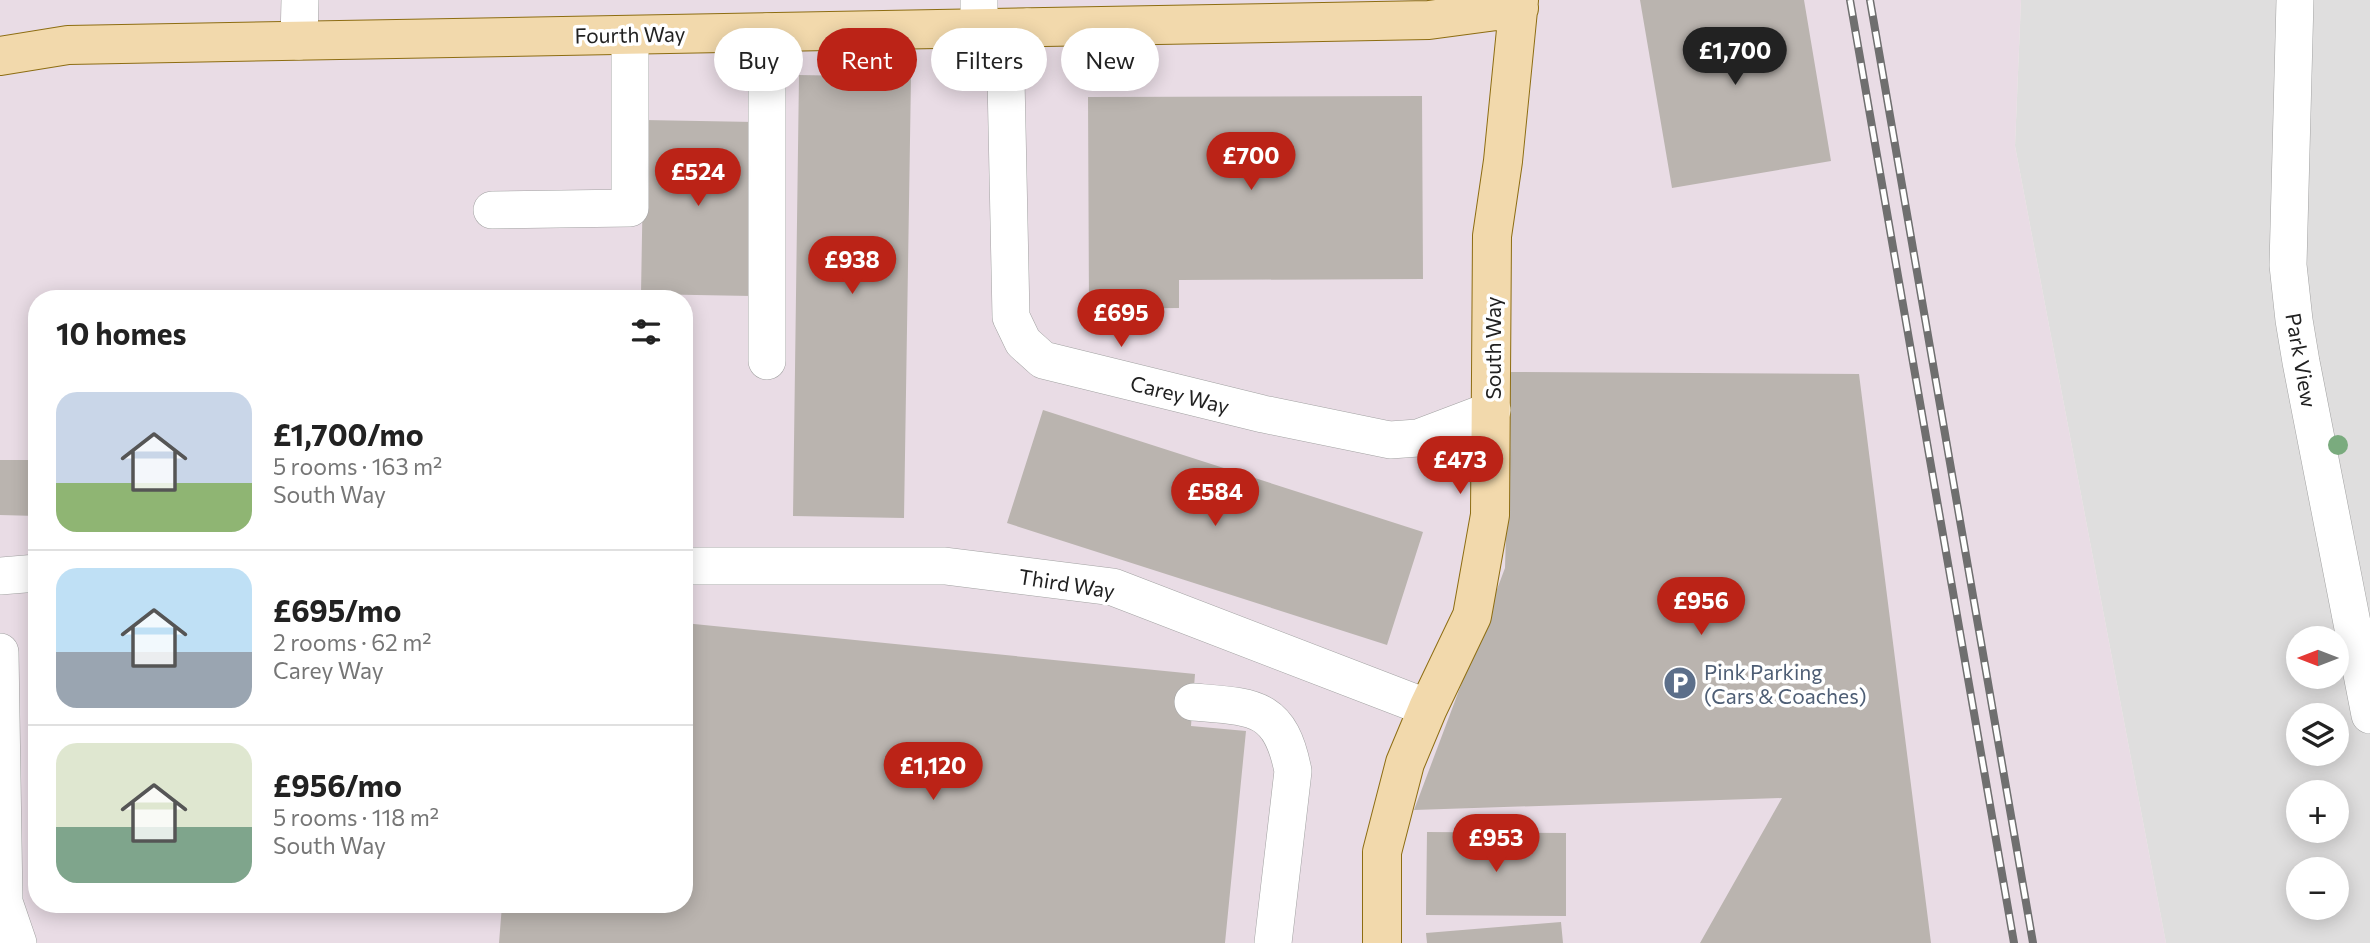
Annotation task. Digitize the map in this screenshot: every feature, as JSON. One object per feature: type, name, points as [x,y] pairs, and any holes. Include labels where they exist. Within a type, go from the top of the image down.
[{"type":"main road","name":"Fourth Way","points":[[803,29],[979,14],[1027,27],[1248,11],[1338,10],[1429,20]]},
{"type":"main road","name":"South Way","points":[[1382,943],[1382,852],[1405,763],[1472,616],[1490,515],[1492,236],[1518,15],[1476,31],[1429,20]]},
{"type":"main road","name":"Fourth Way","points":[[0,56],[68,45],[714,33]]},
{"type":"street","points":[[299,41],[300,0]]},
{"type":"street","name":"Park View","points":[[2295,0],[2288,264],[2290,293],[2370,715]]},
{"type":"street","name":"Carey Way","points":[[1027,27],[1006,79],[1011,317],[1023,342],[1043,360],[1263,414],[1390,440],[1418,438],[1492,410]]},
{"type":"street","points":[[492,210],[630,208],[630,34]]},
{"type":"street","points":[[767,91],[768,361]]},
{"type":"street","name":"Third Way","points":[[693,566],[945,566],[1113,587],[1428,708]]},
{"type":"street","points":[[0,576],[28,574]]},
{"type":"street","points":[[0,652],[3,909],[19,943]]},
{"type":"street","points":[[1193,702],[1260,711],[1276,723],[1288,746],[1293,771],[1273,943]]},
{"type":"shaded area","points":[[0,0],[2021,0],[2015,146],[2166,943],[0,943]]},
{"type":"shaded area","points":[[2021,0],[2370,0],[2370,943],[2166,943],[2015,146]]},
{"type":"building","points":[[1640,0],[1804,0],[1831,161],[1672,188]]},
{"type":"building","points":[[803,75],[817,75],[817,91],[911,91],[904,518],[793,516],[799,91],[803,91]]},
{"type":"building","points":[[1422,96],[1423,279],[1179,280],[1179,308],[1089,309],[1088,97]]},
{"type":"building","points":[[644,120],[755,122],[752,296],[693,295],[693,290],[641,290]]},
{"type":"building","name":"Pink Parking (Cars & Coaches)","points":[[1511,372],[1859,374],[1931,943],[1700,943],[1782,798],[1414,810],[1505,568]]},
{"type":"building","points":[[1043,410],[1423,532],[1387,645],[1007,523]]},
{"type":"building","points":[[0,460],[28,460],[28,516],[0,515]]},
{"type":"building","points":[[693,624],[1195,674],[1191,726],[1246,731],[1225,943],[499,943],[501,913],[693,913]]},
{"type":"building","points":[[1427,832],[1566,833],[1566,916],[1426,915]]},
{"type":"building","points":[[1561,922],[1563,943],[1427,943],[1426,933]]},
{"type":"railway","points":[[1850,0],[2014,943]]},
{"type":"railway","points":[[1870,0],[2033,943]]},
{"type":"place","name":"Pink Parking (Cars & Coaches)","points":[[1680,683]]}]
